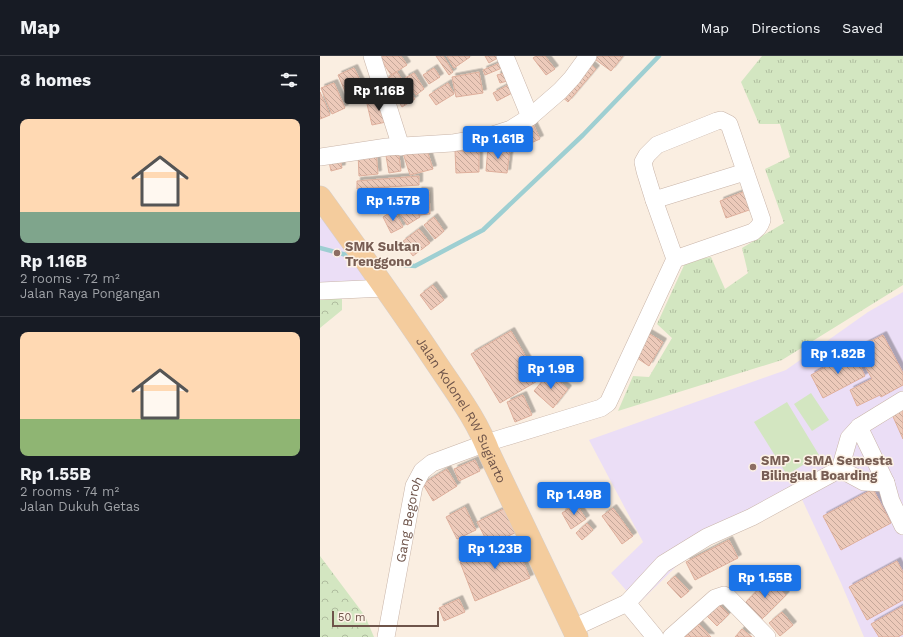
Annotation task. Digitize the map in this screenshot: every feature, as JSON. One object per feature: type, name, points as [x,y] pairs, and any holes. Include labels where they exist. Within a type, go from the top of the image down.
[{"type":"main road","name":"Jalan Kolonel RW Sugiarto","points":[[320,197],[365,259],[467,409],[486,443],[490,455],[575,632]]},
{"type":"street","points":[[372,56],[401,147]]},
{"type":"street","points":[[504,56],[530,117]]},
{"type":"street","points":[[320,157],[341,153],[452,143],[486,137],[511,129],[530,117],[564,87],[588,56]]},
{"type":"street","points":[[717,121],[725,121],[729,124],[762,220],[758,228],[753,232],[675,259],[654,200],[645,170],[644,162],[647,155],[657,145],[717,121]]},
{"type":"street","points":[[654,200],[745,172]]},
{"type":"street","name":"Gang Begoroh","points":[[386,637],[414,486],[422,471],[432,463],[486,443],[601,408],[608,403],[675,259]]},
{"type":"street","points":[[320,291],[385,288]]},
{"type":"street","points":[[575,632],[627,603],[663,564],[707,537],[752,517],[840,469],[848,438],[858,427],[903,400]]},
{"type":"street","points":[[858,427],[886,483],[897,498],[903,526]]},
{"type":"street","points":[[840,469],[864,482],[886,483]]},
{"type":"street","points":[[671,637],[715,598],[724,595],[728,597],[767,637]]},
{"type":"street","points":[[627,603],[655,637]]},
{"type":"shaded area","name":"SMK Sultan Trenggono","points":[[331,218],[377,287],[320,291],[320,219]]},
{"type":"shaded area","name":"SMP - SMA Semesta Bilingual Boarding","points":[[903,292],[903,637],[864,637],[841,583],[799,493],[697,546],[638,604],[611,573],[643,542],[589,440],[786,370],[868,312]]},
{"type":"green space","points":[[762,56],[903,56],[903,285],[782,360],[618,411],[633,376],[649,377],[672,338],[657,324],[686,261],[711,257],[725,289],[748,273],[742,248],[784,223],[765,169],[790,157],[780,124],[759,124],[741,82]]},
{"type":"green space","points":[[342,290],[342,310],[320,328],[320,291]]},
{"type":"green space","points":[[811,393],[829,420],[812,431],[794,404]]},
{"type":"green space","points":[[787,402],[819,455],[787,475],[754,422]]},
{"type":"green space","points":[[320,556],[365,616],[374,637],[320,637]]},
{"type":"building","points":[[384,56],[401,56],[407,65],[391,75],[380,58]]},
{"type":"building","points":[[436,56],[443,56],[453,72],[449,75]]},
{"type":"building","points":[[447,56],[469,56],[470,57],[454,68]]},
{"type":"building","points":[[485,56],[501,56],[489,63]]},
{"type":"building","points":[[536,56],[545,56],[555,69],[546,75],[533,58]]},
{"type":"building","points":[[623,56],[611,71],[592,57]]},
{"type":"building","points":[[588,62],[596,69],[568,102],[560,95]]},
{"type":"building","points":[[500,63],[502,68],[485,75],[483,70]]},
{"type":"building","points":[[354,68],[367,95],[350,103],[338,75]]},
{"type":"building","points":[[434,68],[440,77],[429,84],[423,75]]},
{"type":"building","points":[[397,72],[415,99],[402,107],[385,80]]},
{"type":"building","points":[[479,72],[483,93],[456,97],[452,77]]},
{"type":"building","points":[[508,72],[511,80],[500,83],[497,75]]},
{"type":"building","points":[[414,73],[424,89],[416,95],[405,78]]},
{"type":"building","points":[[334,83],[345,108],[332,114],[321,88]]},
{"type":"building","points":[[448,83],[454,94],[436,105],[429,95]]},
{"type":"building","points":[[512,83],[516,91],[497,101],[493,93]]},
{"type":"building","points":[[320,92],[330,115],[320,119]]},
{"type":"building","points":[[386,100],[391,121],[372,125],[367,104]]},
{"type":"building","points":[[532,122],[540,139],[517,149],[509,133]]},
{"type":"building","points":[[426,147],[433,169],[410,175],[403,153]]},
{"type":"building","points":[[488,147],[510,149],[507,173],[486,171]]},
{"type":"building","points":[[398,148],[401,171],[389,173],[385,150]]},
{"type":"building","points":[[376,151],[378,174],[359,176],[358,153]]},
{"type":"building","points":[[455,151],[479,151],[479,172],[456,173]]},
{"type":"building","points":[[339,155],[342,168],[331,171],[328,157]]},
{"type":"building","points":[[419,176],[419,185],[357,189],[357,181]]},
{"type":"building","points":[[384,189],[393,206],[378,214],[369,197]]},
{"type":"building","points":[[748,190],[755,208],[726,218],[720,201]]},
{"type":"building","points":[[418,191],[429,191],[430,214],[419,215]]},
{"type":"building","points":[[410,200],[420,217],[407,225],[397,208]]},
{"type":"building","points":[[394,210],[403,227],[391,233],[383,217]]},
{"type":"building","points":[[434,217],[444,231],[435,239],[424,225]]},
{"type":"building","points":[[419,229],[430,243],[413,256],[402,242]]},
{"type":"building","points":[[433,285],[444,300],[431,310],[420,295]]},
{"type":"building","points":[[511,331],[539,380],[500,403],[471,354]]},
{"type":"building","points":[[648,333],[663,342],[649,366],[634,356]]},
{"type":"building","points":[[883,335],[903,373],[903,385],[881,397],[880,395],[857,406],[850,390],[872,379],[856,349]]},
{"type":"building","points":[[853,352],[865,376],[823,398],[811,375]]},
{"type":"building","points":[[549,373],[568,389],[553,408],[534,391]]},
{"type":"building","points":[[523,395],[532,415],[515,422],[507,402]]},
{"type":"building","points":[[903,404],[903,439],[890,410]]},
{"type":"building","points":[[475,460],[480,471],[459,481],[454,469]]},
{"type":"building","points":[[447,469],[457,486],[433,501],[423,484]]},
{"type":"building","points":[[873,489],[891,523],[841,550],[823,516]]},
{"type":"building","points":[[576,504],[586,519],[571,529],[562,513]]},
{"type":"building","points":[[510,506],[521,530],[489,545],[477,522]]},
{"type":"building","points":[[465,507],[476,530],[457,539],[446,517]]},
{"type":"building","points":[[613,508],[633,536],[622,544],[602,516]]},
{"type":"building","points":[[587,523],[593,530],[582,540],[576,533]]},
{"type":"building","points":[[514,540],[530,578],[475,601],[460,562]]},
{"type":"building","points":[[729,540],[738,558],[695,580],[686,562]]},
{"type":"building","points":[[897,561],[903,572],[903,600],[867,620],[849,587]]},
{"type":"building","points":[[675,576],[689,591],[681,598],[667,583]]},
{"type":"building","points":[[769,578],[786,595],[761,620],[744,604]]},
{"type":"building","points":[[459,599],[465,612],[444,621],[439,608]]},
{"type":"building","points":[[717,602],[729,614],[717,626],[705,614]]},
{"type":"building","points":[[903,606],[903,634],[898,637],[879,637],[871,624]]},
{"type":"building","points":[[782,612],[793,625],[780,636],[769,623]]},
{"type":"building","points":[[699,624],[711,637],[685,637]]},
{"type":"building","points":[[742,629],[752,637],[735,637]]},
{"type":"waterway","points":[[377,263],[415,266],[483,230],[583,135],[659,56]]},
{"type":"waterway","points":[[320,248],[354,257]]},
{"type":"place","name":"SMK Sultan Trenggono","points":[[337,253]]},
{"type":"place","name":"SMP - SMA Semesta Bilingual Boarding","points":[[753,467]]}]
